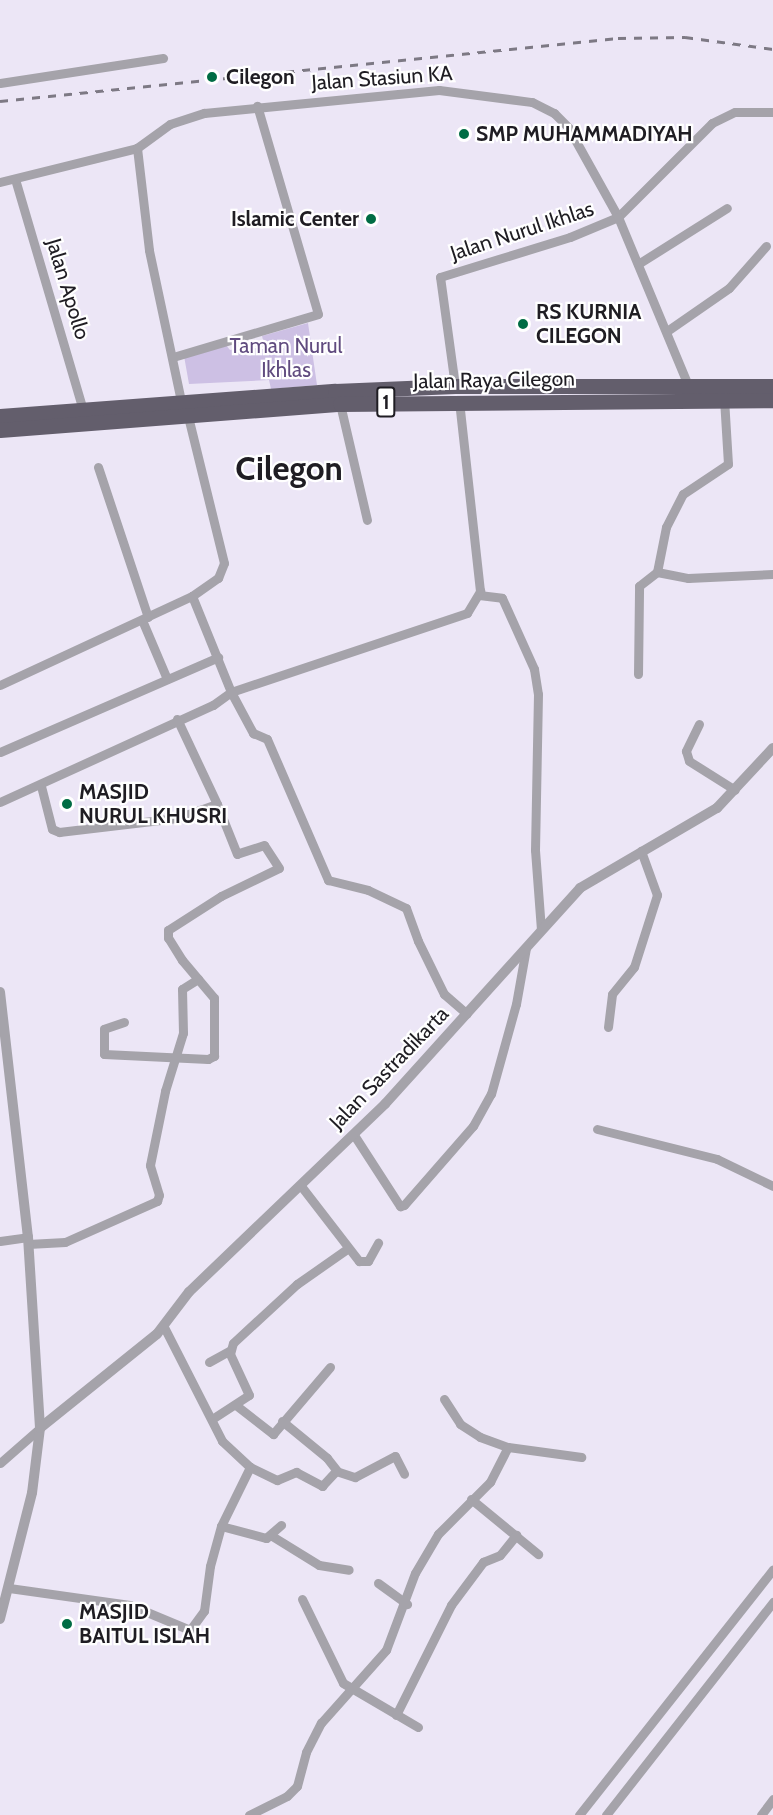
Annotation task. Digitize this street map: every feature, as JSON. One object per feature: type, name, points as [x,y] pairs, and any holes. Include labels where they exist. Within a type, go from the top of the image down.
[{"type":"highway","name":"Jalan Raya Cilegon","points":[[0,430],[188,416],[261,404],[457,393],[688,385],[773,386]]},
{"type":"highway","name":"Jalan Raya Cilegon","points":[[0,416],[181,401],[340,404],[457,393],[773,400]]},
{"type":"street","points":[[0,84],[163,58]]},
{"type":"street","name":"Jalan Stasiun KA","points":[[137,148],[159,130],[186,118],[257,106],[439,90],[532,102],[554,113],[568,127],[618,217],[688,385]]},
{"type":"street","points":[[173,357],[318,314],[257,106]]},
{"type":"street","points":[[618,217],[712,123],[735,112],[773,111]]},
{"type":"street","points":[[0,182],[137,148],[149,250],[181,401]]},
{"type":"street","name":"Jalan Apollo","points":[[15,179],[83,410]]},
{"type":"street","points":[[638,264],[727,208]]},
{"type":"street","name":"Jalan Nurul Ikhlas","points":[[457,393],[440,277],[570,237],[618,217]]},
{"type":"street","points":[[666,331],[729,288],[766,246]]},
{"type":"street","points":[[0,802],[40,786],[231,692],[467,613],[479,595],[457,393]]},
{"type":"street","points":[[638,674],[639,586],[657,572],[666,527],[676,503],[690,486],[728,464],[724,398]]},
{"type":"street","points":[[340,404],[367,520]]},
{"type":"street","points":[[0,685],[192,596],[214,583],[224,563],[188,416]]},
{"type":"street","points":[[98,467],[145,618],[167,679]]},
{"type":"street","points":[[657,572],[688,578],[773,574]]},
{"type":"street","points":[[479,595],[502,598],[534,669],[538,694],[535,850],[541,930]]},
{"type":"street","points":[[192,596],[231,692],[253,733],[267,739],[328,880],[368,890],[406,908],[418,941],[444,994],[467,1014]]},
{"type":"street","points":[[0,752],[218,657]]},
{"type":"street","points":[[123,1022],[104,1029],[104,1054],[175,1055],[208,1059],[214,1056],[215,1002],[168,938],[170,926],[279,868],[264,845],[237,854],[217,804],[177,719]]},
{"type":"street","points":[[699,724],[686,751],[689,761],[735,790]]},
{"type":"street","name":"Jalan Sastradikarta","points":[[40,1428],[164,1327],[189,1292],[354,1135],[591,878],[717,808],[773,748]]},
{"type":"street","points":[[40,786],[52,829],[59,832],[177,818],[217,804]]},
{"type":"street","points":[[608,1027],[612,994],[634,968],[657,895],[641,851]]},
{"type":"street","points":[[354,1135],[400,1206],[404,1205],[473,1126],[491,1094],[516,1004],[526,948]]},
{"type":"street","points":[[0,1240],[66,1242],[157,1201],[159,1195],[150,1165],[175,1055],[183,1033],[183,987],[198,980]]},
{"type":"street","points":[[0,992],[28,1240],[40,1428],[32,1492],[0,1619]]},
{"type":"street","points":[[597,1129],[717,1159],[773,1186]]},
{"type":"street","points":[[302,1186],[347,1249],[364,1263],[378,1243]]},
{"type":"street","points":[[209,1362],[229,1351],[237,1339],[297,1284],[347,1249]]},
{"type":"street","points":[[164,1327],[230,1451],[250,1467],[277,1480],[296,1472],[322,1486],[336,1471]]},
{"type":"street","points":[[212,1419],[237,1406],[249,1392],[229,1351]]},
{"type":"street","points":[[237,1406],[271,1434],[330,1367]]},
{"type":"street","points":[[444,1399],[464,1427],[508,1446],[581,1457]]},
{"type":"street","points":[[282,1421],[327,1458],[336,1471],[355,1477],[395,1456],[404,1474]]},
{"type":"street","points":[[0,1463],[40,1428]]},
{"type":"street","points":[[249,1815],[287,1796],[297,1786],[315,1734],[386,1650],[406,1604],[416,1572],[438,1534],[490,1482],[508,1446]]},
{"type":"street","points":[[9,1588],[130,1605],[190,1630],[204,1611],[210,1566],[221,1526],[250,1467]]},
{"type":"street","points":[[471,1499],[538,1554]]},
{"type":"street","points":[[221,1526],[266,1538],[272,1536],[281,1525]]},
{"type":"street","points":[[396,1715],[451,1605],[483,1562],[500,1555],[516,1535]]},
{"type":"street","points":[[272,1536],[319,1565],[349,1570]]},
{"type":"street","points":[[579,1815],[773,1569]]},
{"type":"street","points":[[378,1583],[406,1604]]},
{"type":"street","points":[[302,1599],[350,1690],[418,1727]]},
{"type":"street","points":[[606,1815],[773,1602]]},
{"type":"street","points":[[761,1815],[773,1799]]},
{"type":"green space","name":"Taman Nurul Ikhlas","points":[[308,323],[317,385],[271,389],[269,380],[189,384],[184,356],[226,345],[230,350],[264,344],[262,336]]},
{"type":"railway","points":[[0,101],[618,38],[685,37],[773,49]]},
{"type":"place","name":"Cilegon","points":[[212,77]]},
{"type":"place","name":"SMP MUHAMMADIYAH","points":[[464,134]]},
{"type":"place","name":"Islamic Center","points":[[371,219]]},
{"type":"place","name":"RS KURNIA CILEGON","points":[[523,324]]},
{"type":"place","name":"MASJID NURUL KHUSRI","points":[[67,804]]},
{"type":"place","name":"MASJID BAITUL ISLAH","points":[[67,1624]]},
{"type":"district","name":"Cilegon","points":[[289,469]]}]
